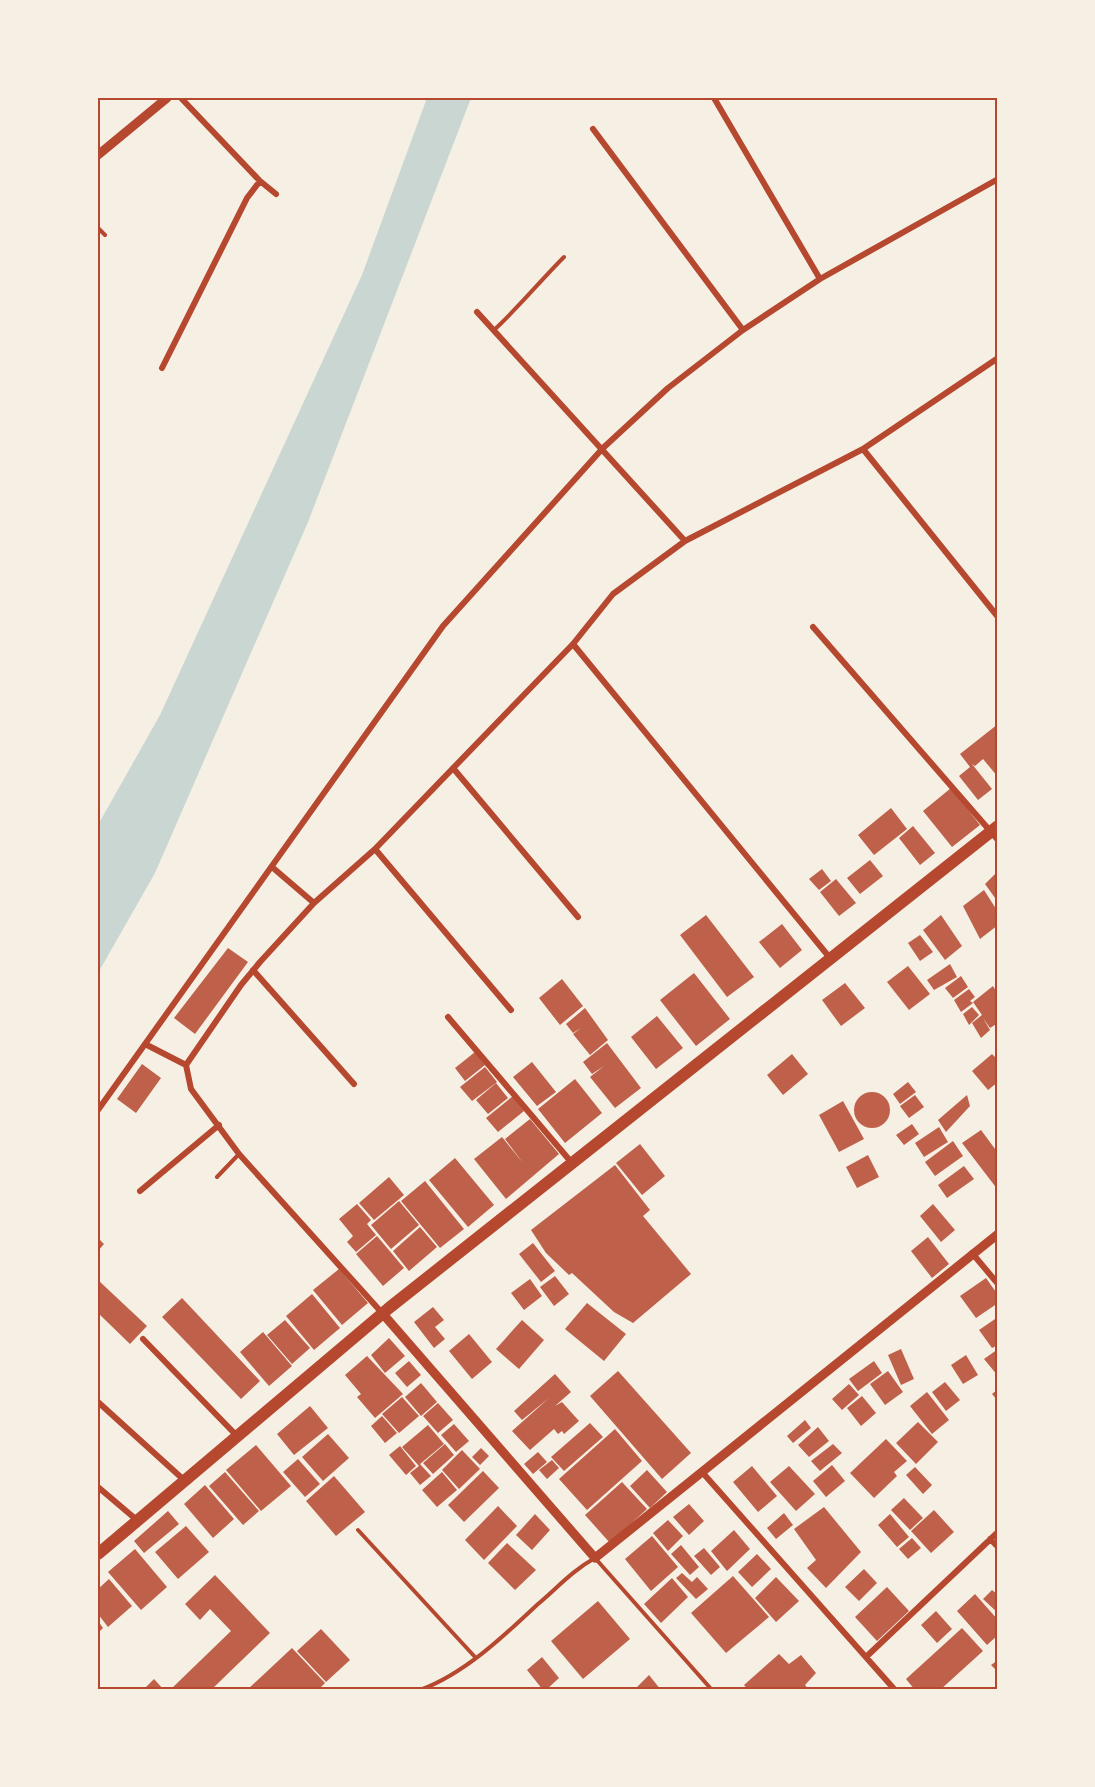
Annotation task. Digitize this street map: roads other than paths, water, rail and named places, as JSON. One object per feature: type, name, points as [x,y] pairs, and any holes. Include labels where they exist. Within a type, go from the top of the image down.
[{"type":"main road","points":[[98,1554],[383,1314],[830,958],[995,832]]},
{"type":"street","points":[[98,155],[167,98]]},
{"type":"street","points":[[181,98],[260,181],[276,194]]},
{"type":"street","points":[[714,98],[820,279]]},
{"type":"street","points":[[593,129],[743,330]]},
{"type":"street","points":[[98,1110],[443,626],[603,448],[668,388],[743,330],[820,279],[998,179]]},
{"type":"street","points":[[162,368],[242,208],[260,181]]},
{"type":"street","points":[[477,312],[603,448],[685,541]]},
{"type":"street","points":[[998,358],[863,449],[685,541],[613,594],[573,644],[375,849],[314,903],[254,970],[186,1065],[191,1089],[238,1154],[383,1314],[595,1558],[972,1252],[998,1234]]},
{"type":"street","points":[[863,449],[998,617]]},
{"type":"street","points":[[813,627],[995,832]]},
{"type":"street","points":[[573,644],[830,958]]},
{"type":"street","points":[[453,768],[578,917]]},
{"type":"street","points":[[375,849],[511,1010]]},
{"type":"street","points":[[272,867],[314,903]]},
{"type":"street","points":[[254,970],[354,1084]]},
{"type":"street","points":[[448,1017],[573,1164]]},
{"type":"street","points":[[145,1044],[186,1065]]},
{"type":"street","points":[[140,1191],[219,1125]]},
{"type":"street","points":[[972,1252],[998,1284]]},
{"type":"street","points":[[143,1339],[237,1436]]},
{"type":"street","points":[[98,1402],[184,1480]]},
{"type":"street","points":[[702,1472],[895,1689]]},
{"type":"street","points":[[98,1487],[138,1521]]},
{"type":"street","points":[[866,1657],[998,1532]]},
{"type":"street","points":[[990,1539],[998,1547]]},
{"type":"lane","points":[[98,228],[105,235]]},
{"type":"lane","points":[[494,330],[519,307],[533,288],[564,256]]},
{"type":"lane","points":[[217,1177],[238,1154]]},
{"type":"lane","points":[[358,1530],[475,1657]]},
{"type":"lane","points":[[420,1689],[438,1683],[475,1657],[518,1623],[578,1567],[595,1558],[712,1689]]}]
